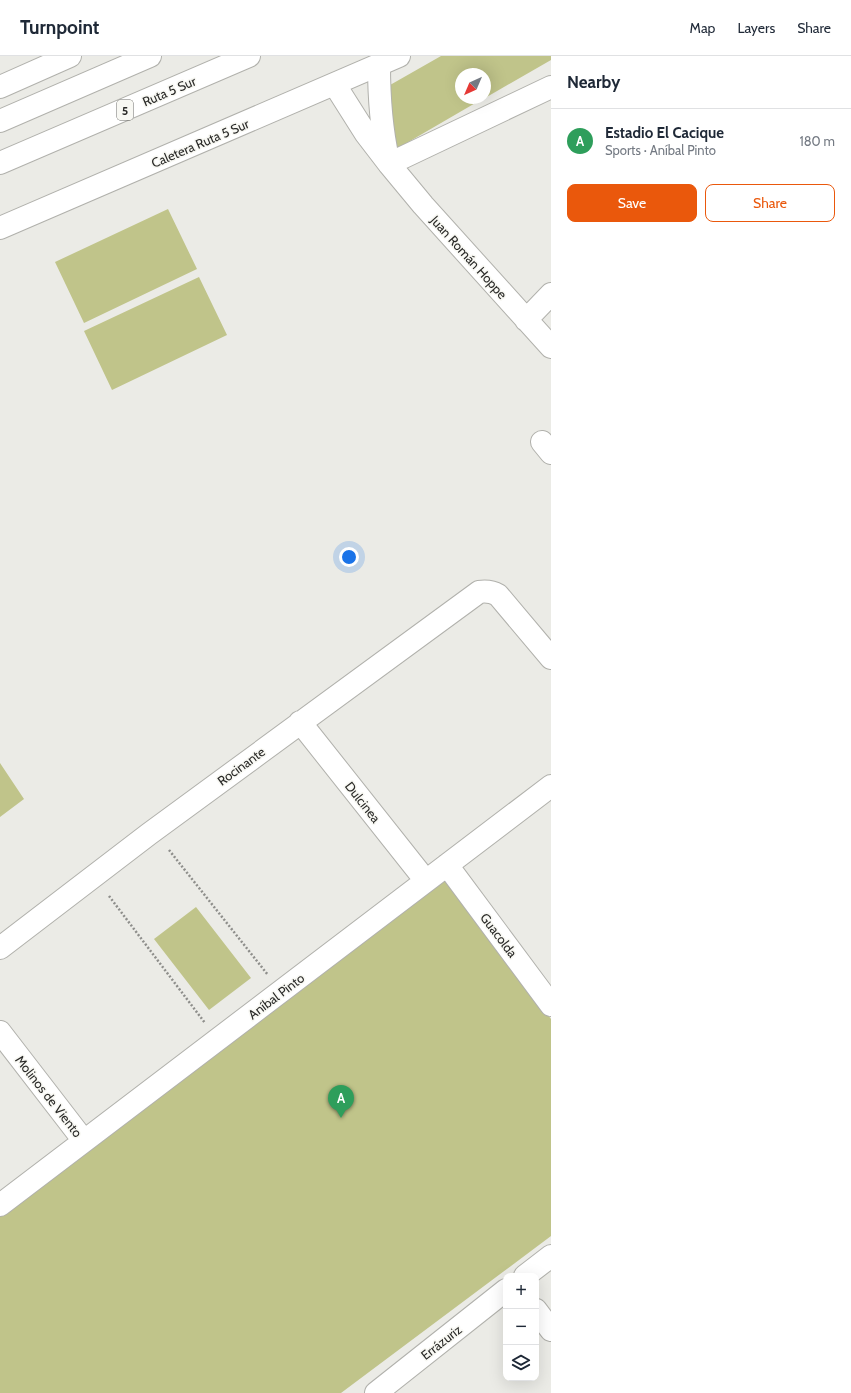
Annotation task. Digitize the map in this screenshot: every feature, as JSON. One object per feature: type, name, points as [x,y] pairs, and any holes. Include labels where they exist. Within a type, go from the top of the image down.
[{"type":"main road","points":[[0,87],[70,56]]},
{"type":"main road","points":[[0,121],[150,56]]},
{"type":"main road","name":"Ruta 5 Sur","points":[[0,164],[249,56]]},
{"type":"main road","name":"Caletera Ruta 5 Sur","points":[[0,228],[399,56]]},
{"type":"main road","name":"Juan Román Hoppe","points":[[379,65],[379,105],[389,164]]},
{"type":"main road","name":"Juan Román Hoppe","points":[[335,84],[366,134],[389,164],[423,205],[551,347]]},
{"type":"main road","points":[[389,164],[551,87]]},
{"type":"main road","points":[[526,320],[551,294]]},
{"type":"main road","name":"Rocinante","points":[[0,948],[149,834],[479,592],[493,592],[502,599],[551,658]]},
{"type":"main road","name":"Dulcinea","points":[[300,722],[426,881]]},
{"type":"main road","name":"Aníbal Pinto","points":[[0,1205],[551,786]]},
{"type":"main road","name":"Guacolda","points":[[447,865],[551,1005]]},
{"type":"main road","name":"Molinos de Viento","points":[[0,1032],[84,1141]]},
{"type":"main road","points":[[529,1273],[551,1256]]},
{"type":"main road","name":"Errázuriz","points":[[378,1392],[503,1292]]},
{"type":"main road","points":[[539,1314],[551,1330]]},
{"type":"path","points":[[169,850],[268,976]]},
{"type":"path","points":[[109,896],[205,1023]]},
{"type":"green space","points":[[441,56],[551,56],[551,60],[491,95],[491,68],[455,68],[455,104],[474,104],[398,148],[369,97]]},
{"type":"green space","points":[[168,209],[197,269],[84,323],[55,262]]},
{"type":"green space","points":[[199,277],[227,335],[112,390],[84,331]]},
{"type":"green space","points":[[0,763],[24,799],[0,817]]},
{"type":"green space","points":[[445,878],[551,1019],[551,1236],[341,1393],[0,1393],[0,1217]]},
{"type":"green space","points":[[196,907],[251,978],[209,1010],[154,939]]},
{"type":"place","name":"Estadio El Cacique","points":[[341,1118]]}]
